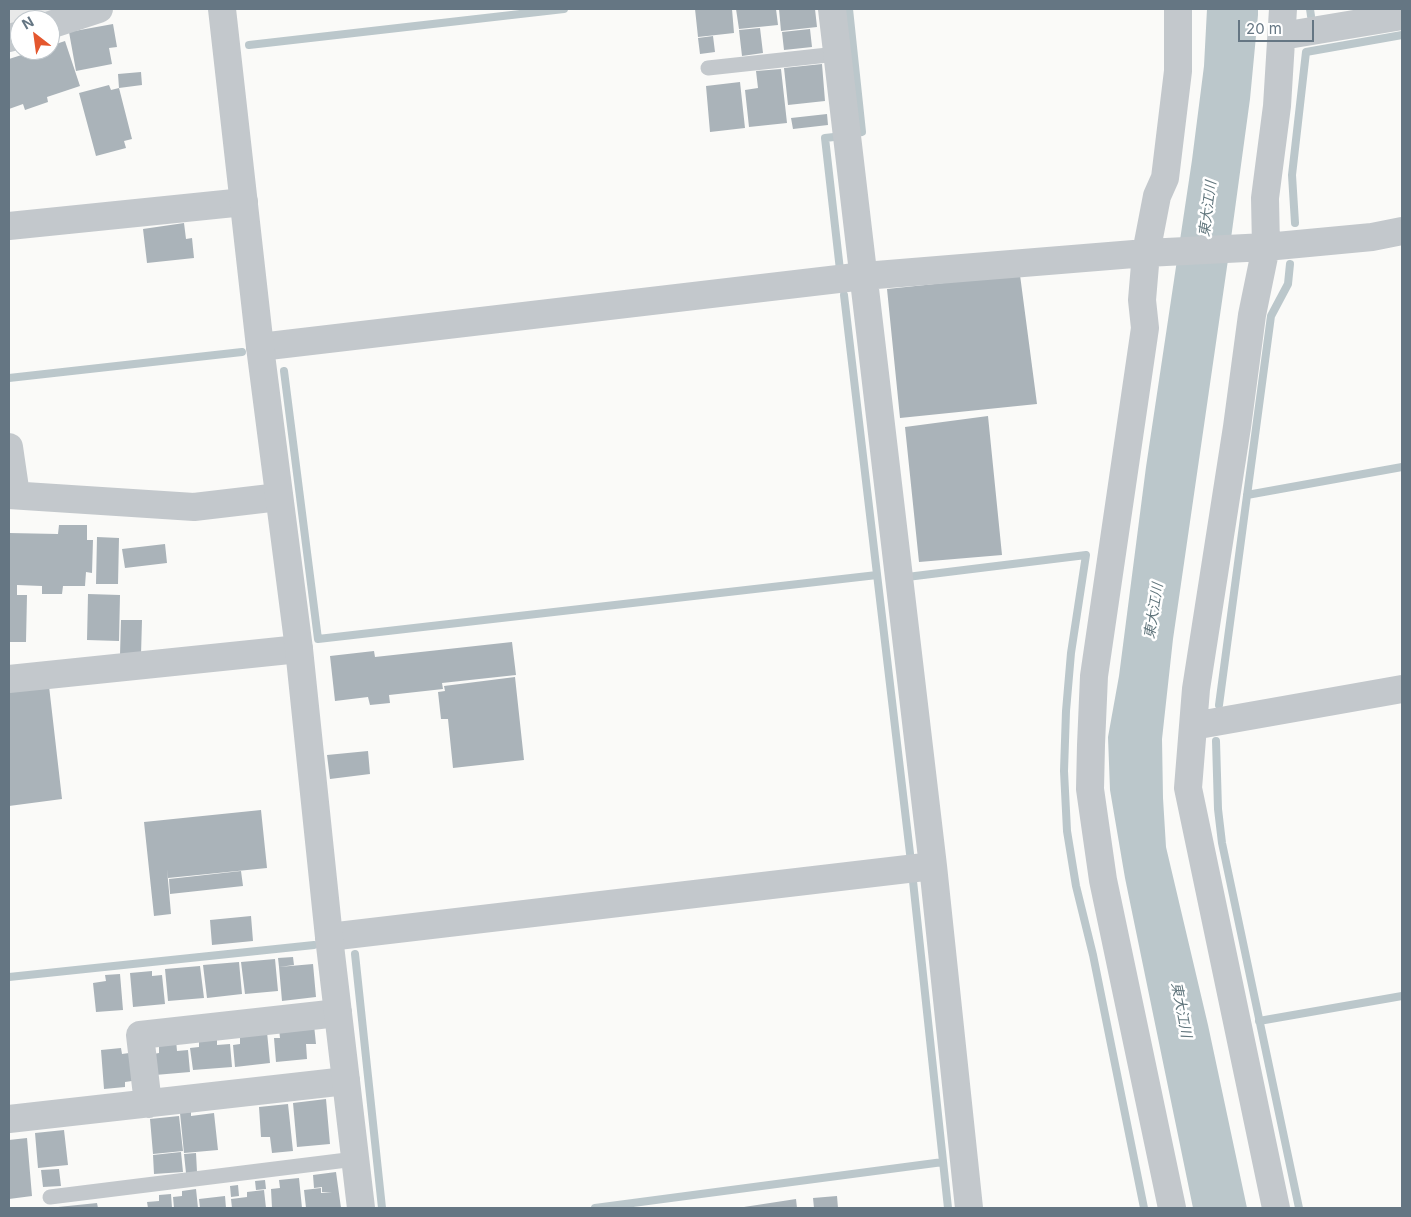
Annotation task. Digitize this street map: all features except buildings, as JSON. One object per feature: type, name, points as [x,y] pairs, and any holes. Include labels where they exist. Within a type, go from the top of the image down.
[{"type":"street","points":[[60,22],[99,9]]},
{"type":"street","points":[[222,9],[260,347],[299,649],[329,936],[361,1208]]},
{"type":"street","points":[[832,9],[933,866],[969,1208]]},
{"type":"street","points":[[1172,1208],[1103,880],[1090,789],[1090,745],[1094,676],[1145,328],[1142,300],[1154,253],[1158,196],[1165,178],[1178,71],[1178,9]]},
{"type":"street","points":[[1276,1208],[1188,788],[1196,689],[1237,427],[1252,315],[1277,106],[1283,9]]},
{"type":"street","points":[[1282,36],[1402,16]]},
{"type":"street","points":[[9,226],[244,202]]},
{"type":"street","points":[[260,347],[864,276],[1154,253],[1260,247],[1372,237],[1402,231]]},
{"type":"street","points":[[9,447],[12,495],[194,507],[279,497]]},
{"type":"street","points":[[9,679],[299,649]]},
{"type":"street","points":[[1193,726],[1402,689]]},
{"type":"street","points":[[329,936],[933,866]]},
{"type":"street","points":[[148,1104],[140,1035],[338,1013]]},
{"type":"street","points":[[9,1120],[346,1081]]},
{"type":"lane","points":[[708,68],[837,54]]},
{"type":"lane","points":[[50,1197],[355,1159]]},
{"type":"shaded area","points":[[9,9],[58,9],[10,10],[9,25]]},
{"type":"water","name":"東大江川","points":[[1207,9],[1258,9],[1258,15],[1250,99],[1173,639],[1162,739],[1163,798],[1166,847],[1208,1025],[1247,1208],[1193,1208],[1125,878],[1110,790],[1108,737],[1119,676],[1146,467],[1192,160],[1204,66]]},
{"type":"waterway","points":[[249,45],[564,9]]},
{"type":"waterway","points":[[849,9],[862,132],[856,133]]},
{"type":"waterway","points":[[1310,9],[1311,16]]},
{"type":"waterway","points":[[1295,223],[1292,175],[1306,52],[1402,35]]},
{"type":"waterway","points":[[834,137],[825,138],[840,270]]},
{"type":"waterway","points":[[1219,705],[1271,316],[1288,284],[1290,264]]},
{"type":"waterway","points":[[844,295],[911,862]]},
{"type":"waterway","points":[[9,378],[242,352]]},
{"type":"waterway","points":[[284,371],[318,639],[877,575]]},
{"type":"waterway","points":[[1247,495],[1402,467]]},
{"type":"waterway","points":[[907,577],[1086,555],[1071,653],[1066,711],[1064,771],[1067,831],[1076,886],[1093,955],[1144,1208]]},
{"type":"waterway","points":[[1216,741],[1218,809],[1222,843],[1299,1208]]},
{"type":"waterway","points":[[913,881],[948,1208]]},
{"type":"waterway","points":[[9,977],[314,945]]},
{"type":"waterway","points":[[355,954],[382,1208]]},
{"type":"waterway","points":[[1259,1021],[1402,996]]},
{"type":"waterway","points":[[595,1208],[943,1162]]}]
